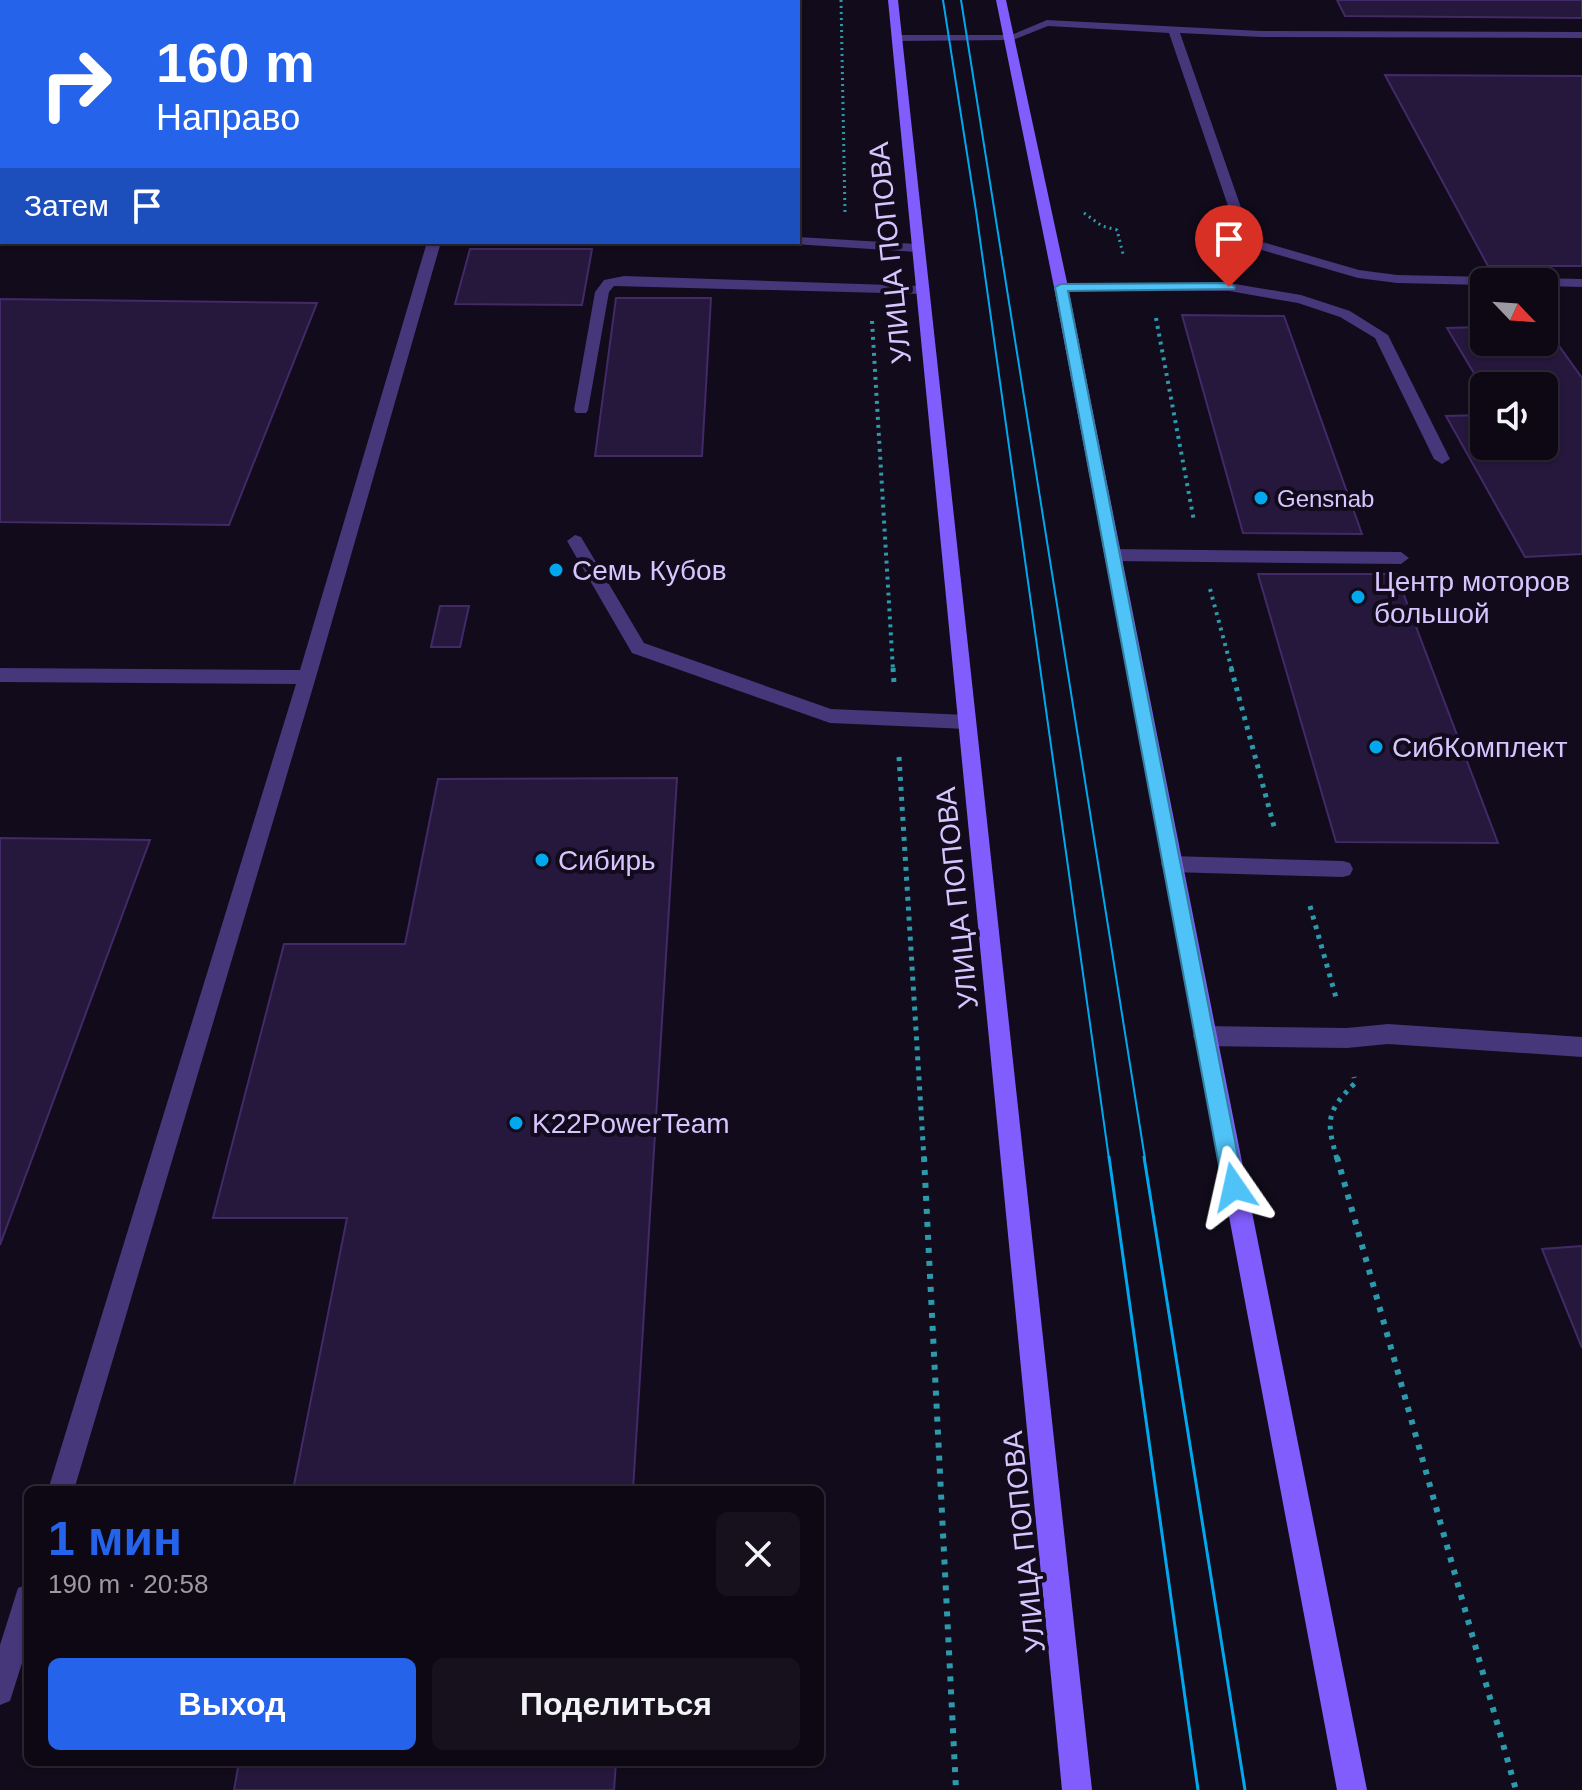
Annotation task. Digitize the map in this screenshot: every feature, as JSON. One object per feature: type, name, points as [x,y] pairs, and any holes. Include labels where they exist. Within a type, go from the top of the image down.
[{"type":"main road","name":"УЛИЦА ПОПОВА","points":[[893,0],[1077,1790]]},
{"type":"main road","points":[[1001,0],[1061,287],[1352,1790]]},
{"type":"street","points":[[897,38],[1009,38],[1047,23],[1261,34],[1582,35]]},
{"type":"street","points":[[1173,28],[1246,241],[1358,274],[1397,279],[1582,283]]},
{"type":"street","points":[[800,241],[917,248]]},
{"type":"street","points":[[62,1486],[307,677],[433,244]]},
{"type":"street","points":[[581,410],[602,292],[609,283],[624,280],[743,282],[921,290]]},
{"type":"street","points":[[1061,287],[1229,287],[1301,299],[1345,314],[1381,335],[1442,459]]},
{"type":"street","points":[[575,541],[638,648],[830,716],[967,722]]},
{"type":"street","points":[[1112,555],[1401,558]]},
{"type":"street","points":[[0,675],[307,677]]},
{"type":"street","points":[[1171,864],[1343,869]]},
{"type":"street","points":[[1204,1036],[1347,1038],[1388,1034],[1582,1047]]},
{"type":"street","points":[[0,1691],[24,1611]]},
{"type":"path","points":[[841,0],[845,210],[850,243]]},
{"type":"path","points":[[870,290],[929,1243],[956,1790]]},
{"type":"building","points":[[1337,0],[1582,0],[1582,18],[1345,16]]},
{"type":"building","points":[[1385,75],[1582,76],[1582,266],[1488,266]]},
{"type":"building","points":[[470,249],[592,249],[582,305],[455,304]]},
{"type":"building","points":[[616,298],[711,298],[702,456],[595,456]]},
{"type":"building","points":[[0,299],[317,303],[229,525],[0,522]]},
{"type":"building","points":[[1182,315],[1284,316],[1362,534],[1243,533]]},
{"type":"building","points":[[1470,327],[1470,356],[1558,356],[1558,345],[1582,378],[1582,554],[1525,557],[1471,460],[1558,460],[1558,372],[1473,372],[1447,328]]},
{"type":"building","points":[[1470,415],[1470,459],[1446,416]]},
{"type":"building","points":[[1258,574],[1396,574],[1498,843],[1336,842]]},
{"type":"building","points":[[440,606],[469,606],[460,647],[431,647]]},
{"type":"building","points":[[677,778],[633,1486],[294,1486],[347,1218],[213,1218],[284,944],[405,944],[438,779]]},
{"type":"building","points":[[0,838],[150,840],[0,1245]]},
{"type":"building","points":[[1582,1246],[1582,1348],[1542,1249]]},
{"type":"building","points":[[238,1766],[616,1766],[614,1790],[234,1790]]},
{"type":"tram line","points":[[943,0],[976,211],[1109,1159]]},
{"type":"tram line","points":[[961,0],[1145,1159]]},
{"type":"tram line","points":[[1109,1157],[1198,1790]]},
{"type":"tram line","points":[[1144,1157],[1245,1790]]},
{"type":"place","name":"Gensnab","points":[[1261,498]]},
{"type":"place","name":"Семь Кубов","points":[[556,570]]},
{"type":"place","name":"Центр моторов большой","points":[[1358,597]]},
{"type":"place","name":"СибКомплект","points":[[1376,747]]},
{"type":"place","name":"Сибирь","points":[[542,860]]},
{"type":"place","name":"K22PowerTeam","points":[[516,1123]]},
{"type":"route","points":[[1229,287],[1061,287],[1234,1187]]}]
